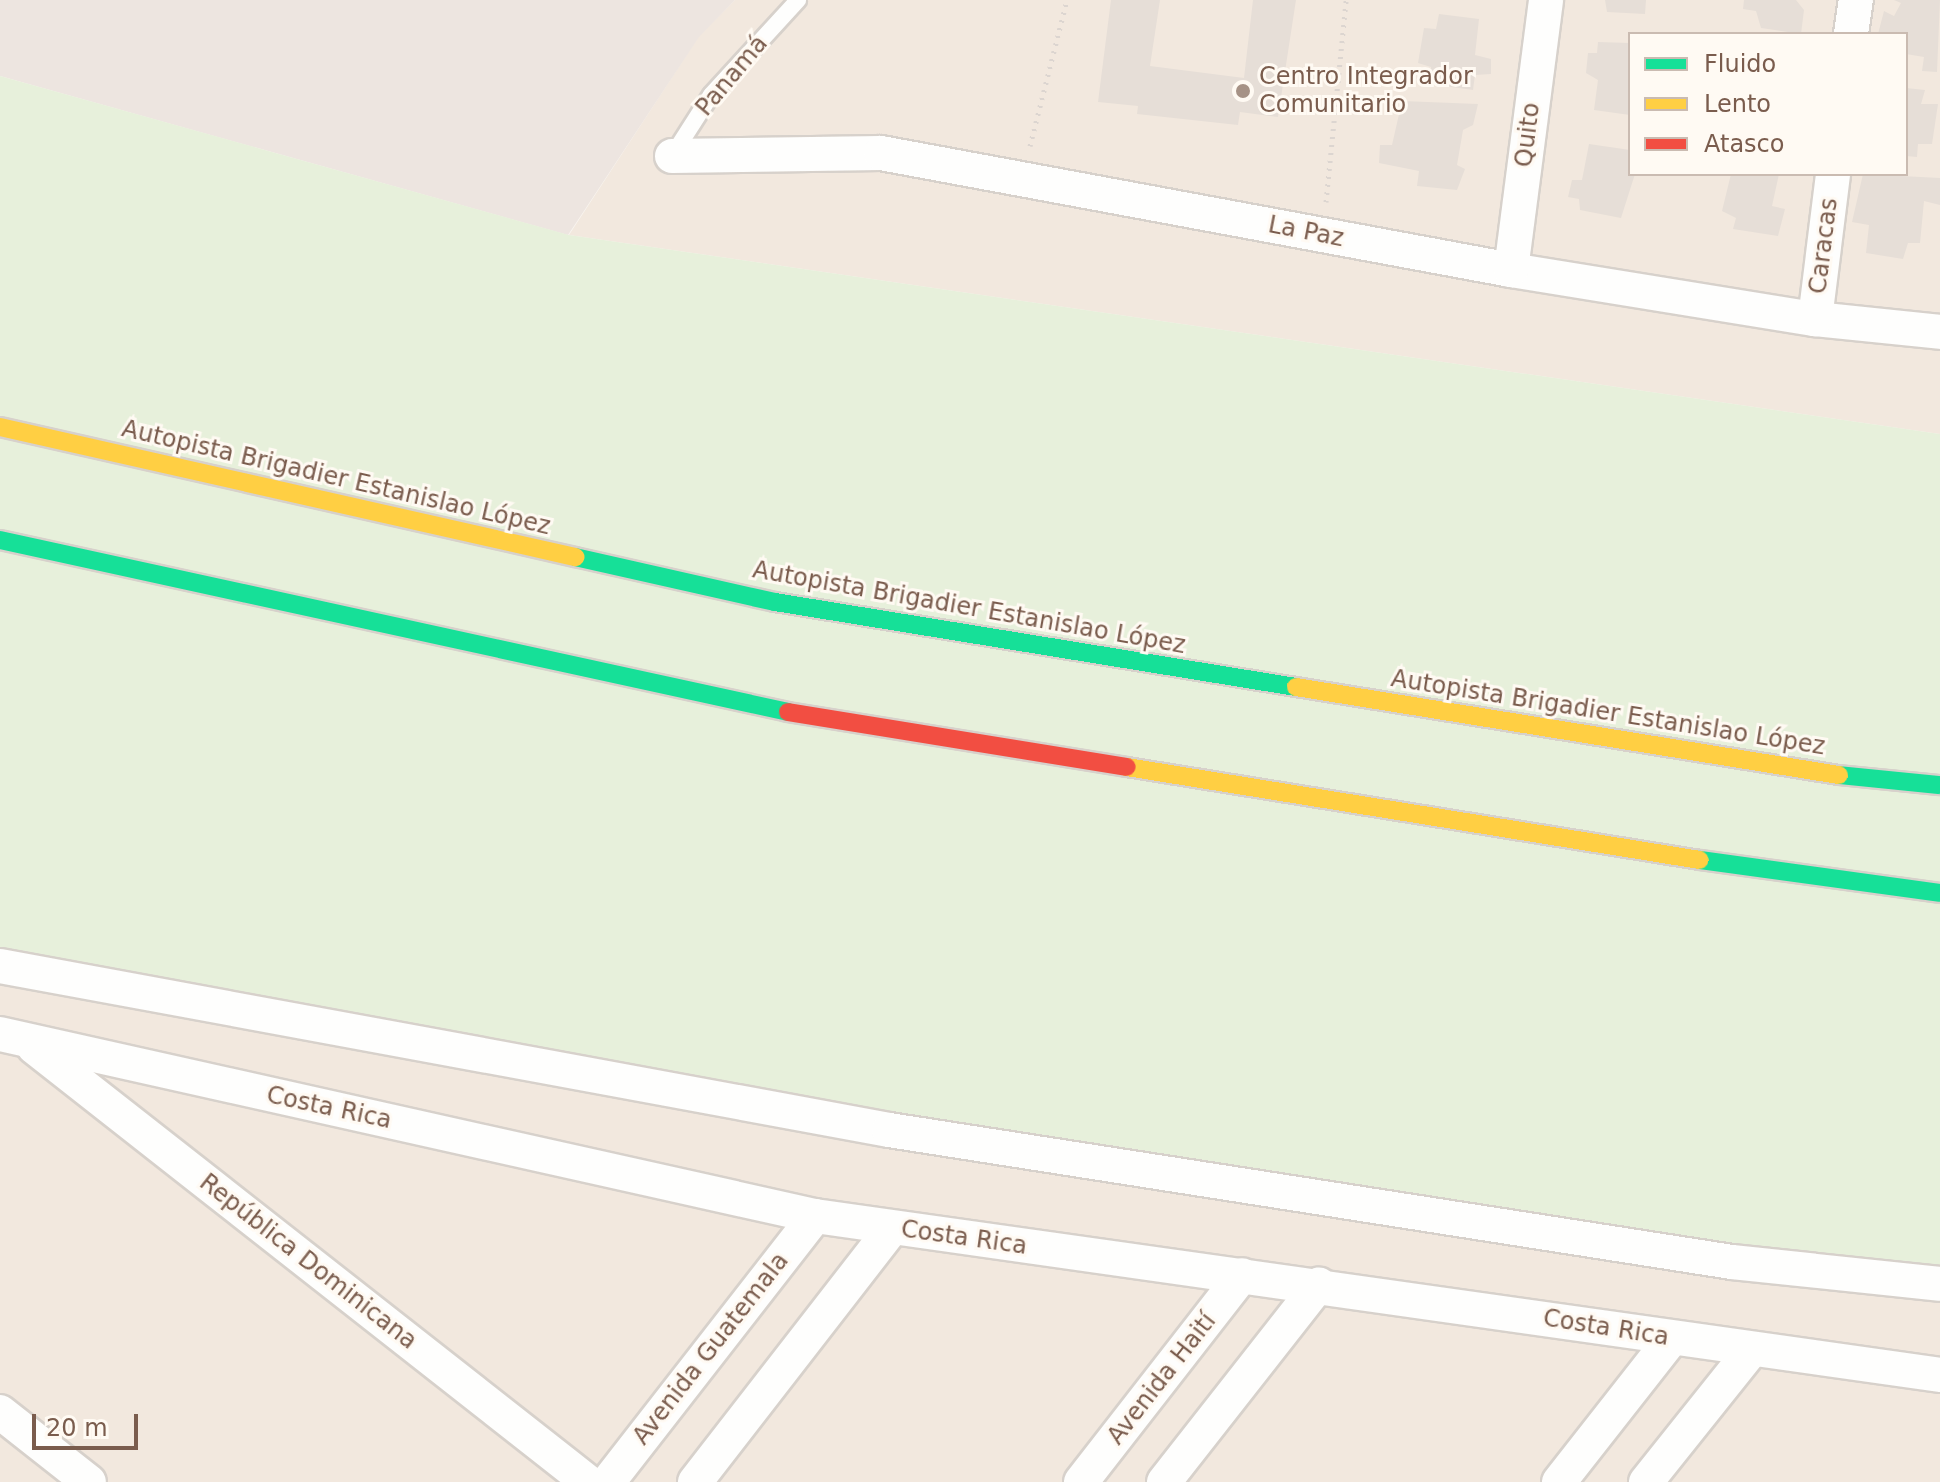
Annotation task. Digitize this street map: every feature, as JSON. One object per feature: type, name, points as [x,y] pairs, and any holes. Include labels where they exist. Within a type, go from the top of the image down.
[{"type":"highway","name":"Autopista Brigadier Estanislao López","points":[[0,427],[775,602],[1827,774],[1940,785]]},
{"type":"highway","points":[[0,540],[759,707],[1832,881],[1940,893]]},
{"type":"street","name":"Quito","points":[[1511,270],[1546,0]]},
{"type":"street","points":[[1851,32],[1856,0]]},
{"type":"street","name":"La Paz","points":[[672,156],[881,153],[1511,270],[1815,319],[1940,332]]},
{"type":"street","name":"Caracas","points":[[1815,319],[1833,176]]},
{"type":"street","points":[[0,966],[902,1132],[1732,1262],[1940,1284]]},
{"type":"street","name":"Costa Rica","points":[[14,1038],[815,1216],[891,1229],[1319,1284],[1940,1375]]},
{"type":"street","name":"República Dominicana","points":[[14,1038],[588,1482]]},
{"type":"street","name":"Avenida Guatemala","points":[[608,1482],[815,1216]]},
{"type":"street","points":[[695,1482],[891,1229]]},
{"type":"street","name":"Avenida Haití","points":[[1081,1482],[1242,1275]]},
{"type":"street","points":[[1164,1482],[1319,1284]]},
{"type":"street","points":[[1575,1477],[1672,1338]]},
{"type":"street","points":[[1646,1482],[1752,1349]]},
{"type":"street","points":[[0,1412],[89,1482]]},
{"type":"lane","name":"Panamá","points":[[672,156],[711,95],[798,0]]},
{"type":"path","points":[[1022,179],[1067,0]]},
{"type":"path","points":[[1323,235],[1346,0]]},
{"type":"shaded area","points":[[0,0],[735,0],[699,37],[568,235],[0,76]]},
{"type":"shaded area","points":[[735,0],[1940,0],[1940,434],[569,235],[699,36]]},
{"type":"shaded area","points":[[0,966],[1940,1284],[1940,1482],[0,1482]]},
{"type":"green space","points":[[0,76],[569,235],[1940,434],[1940,1284],[0,966]]},
{"type":"building","points":[[1111,0],[1160,0],[1150,66],[1244,78],[1253,0],[1296,0],[1278,117],[1240,112],[1238,125],[1137,114],[1138,106],[1098,102]]},
{"type":"building","points":[[1605,0],[1646,0],[1645,14],[1607,12]]},
{"type":"building","points":[[1744,0],[1796,0],[1804,10],[1801,32],[1761,28],[1756,11],[1743,9]]},
{"type":"building","points":[[1894,0],[1940,0],[1937,72],[1922,71],[1924,57],[1908,54],[1908,32],[1879,32],[1884,11],[1894,16],[1901,3]]},
{"type":"building","points":[[1439,14],[1479,19],[1475,55],[1491,59],[1491,74],[1475,75],[1473,90],[1430,84],[1431,67],[1418,63],[1424,28],[1436,29]]},
{"type":"building","points":[[1598,42],[1628,43],[1628,115],[1594,110],[1598,80],[1586,73],[1588,53],[1597,53]]},
{"type":"building","points":[[1908,88],[1925,90],[1921,104],[1938,104],[1932,144],[1918,144],[1917,157],[1908,156]]},
{"type":"building","points":[[1402,101],[1478,104],[1473,125],[1463,130],[1457,165],[1465,169],[1457,190],[1417,186],[1419,171],[1379,163],[1380,145],[1392,145]]},
{"type":"building","points":[[1589,144],[1628,150],[1628,176],[1634,176],[1621,218],[1580,210],[1579,199],[1568,197],[1572,180],[1582,180]]},
{"type":"building","points":[[1731,176],[1779,176],[1772,206],[1785,209],[1778,236],[1733,229],[1736,218],[1722,211]]},
{"type":"building","points":[[1863,176],[1940,178],[1940,205],[1924,201],[1920,243],[1908,243],[1903,259],[1866,253],[1869,225],[1852,222]]},
{"type":"traffic: fast","points":[[0,540],[788,712]]},
{"type":"traffic: fast","points":[[575,557],[775,602],[1296,687]]},
{"type":"traffic: fast","points":[[1839,775],[1940,785]]},
{"type":"traffic: fast","points":[[1700,860],[1940,893]]},
{"type":"traffic: slow","points":[[0,427],[575,557]]},
{"type":"traffic: slow","points":[[1296,687],[1839,775]]},
{"type":"traffic: slow","points":[[1127,767],[1700,860]]},
{"type":"traffic: jam","points":[[788,712],[1127,767]]},
{"type":"place","name":"Centro Integrador Comunitario","points":[[1243,91]]}]
